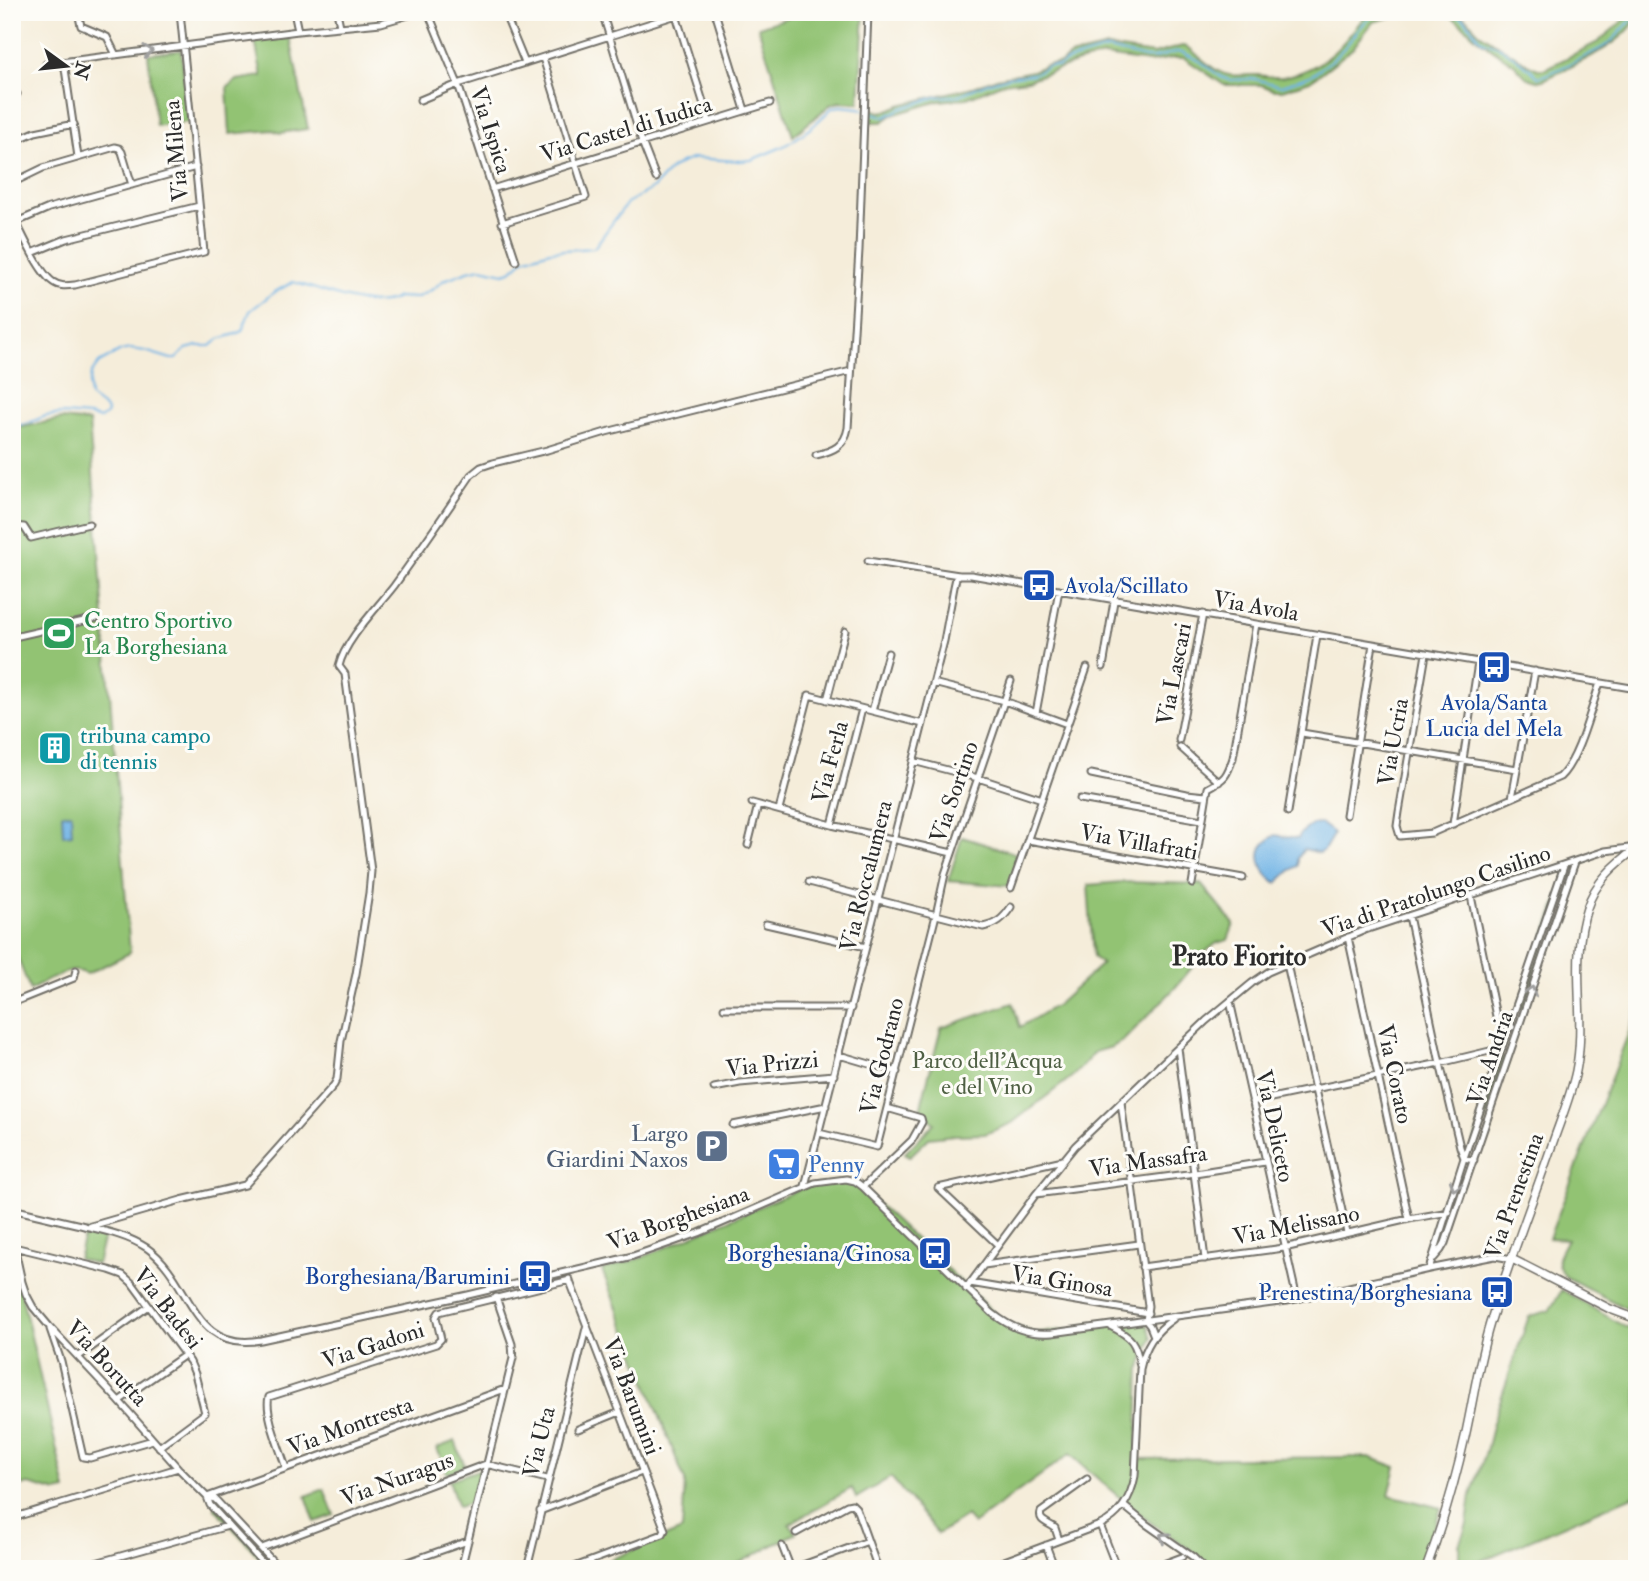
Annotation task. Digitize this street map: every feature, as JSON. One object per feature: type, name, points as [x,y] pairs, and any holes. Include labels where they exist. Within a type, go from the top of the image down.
[{"type":"main road","name":"Via Prenestina","points":[[1426,1569],[1450,1497],[1486,1338],[1576,1072],[1580,1040],[1578,948],[1586,911],[1592,894],[1603,879],[1637,847]]},
{"type":"main road","points":[[1512,1259],[1610,1309],[1637,1319]]},
{"type":"street","points":[[78,12],[81,26],[107,37],[116,55]]},
{"type":"street","name":"Via Milena","points":[[32,253],[49,279],[67,286],[204,252],[180,12]]},
{"type":"street","points":[[294,12],[298,31]]},
{"type":"street","points":[[337,12],[340,26]]},
{"type":"street","points":[[46,64],[385,22],[419,12]]},
{"type":"street","name":"Via Ispica","points":[[428,12],[458,84],[516,261]]},
{"type":"street","points":[[503,12],[526,63]]},
{"type":"street","points":[[602,12],[642,142],[656,178]]},
{"type":"street","points":[[420,100],[458,84],[686,12]]},
{"type":"street","points":[[715,12],[745,110]]},
{"type":"street","points":[[816,455],[832,450],[846,438],[859,250],[868,12]]},
{"type":"street","points":[[676,15],[709,121]]},
{"type":"street","points":[[502,223],[586,197],[543,58]]},
{"type":"street","points":[[64,62],[78,157]]},
{"type":"street","name":"Via Castel di Iudica","points":[[492,189],[770,103]]},
{"type":"street","points":[[12,142],[35,132],[74,124]]},
{"type":"street","points":[[12,183],[39,169],[113,147],[122,152],[132,185]]},
{"type":"street","points":[[14,223],[48,208],[196,167]]},
{"type":"street","points":[[12,213],[14,223],[32,253],[66,239],[199,206]]},
{"type":"street","points":[[88,1227],[245,1185],[336,1082],[371,874],[345,674],[339,666],[341,657],[471,475],[481,467],[618,429],[851,372]]},
{"type":"street","points":[[12,526],[24,527],[31,538],[89,524]]},
{"type":"street","name":"Via Avola","points":[[868,561],[971,575],[1637,689]]},
{"type":"street","name":"Via Roccalumera","points":[[805,1186],[944,642],[956,578],[960,575]]},
{"type":"street","points":[[1036,713],[1059,590]]},
{"type":"street","points":[[1103,667],[1114,601]]},
{"type":"street","name":"Via Lascari","points":[[1203,614],[1180,744],[1219,782]]},
{"type":"street","points":[[14,637],[97,618]]},
{"type":"street","points":[[1192,884],[1208,788],[1227,774],[1233,758],[1256,624]]},
{"type":"street","points":[[827,700],[845,631]]},
{"type":"street","points":[[1288,812],[1317,635]]},
{"type":"street","points":[[1346,816],[1373,645]]},
{"type":"street","points":[[872,711],[888,653]]},
{"type":"street","name":"Via Ucria","points":[[1426,654],[1397,826],[1400,836],[1432,833],[1453,824]]},
{"type":"street","points":[[1453,824],[1478,663]]},
{"type":"street","points":[[1011,888],[1087,668]]},
{"type":"street","points":[[1512,798],[1535,671]]},
{"type":"street","name":"Via Sortino","points":[[936,915],[952,853],[1011,681]]},
{"type":"street","points":[[933,683],[1004,701],[1067,724]]},
{"type":"street","points":[[1453,824],[1560,777],[1576,751],[1600,683]]},
{"type":"street","points":[[779,810],[809,695],[923,724]]},
{"type":"street","name":"Via Ferla","points":[[832,825],[862,709]]},
{"type":"street","points":[[1302,733],[1517,769]]},
{"type":"street","points":[[913,761],[1042,799]]},
{"type":"street","points":[[1091,774],[1206,796]]},
{"type":"street","points":[[1080,799],[1202,820]]},
{"type":"street","points":[[748,845],[755,804],[952,853]]},
{"type":"street","name":"Via Villafrati","points":[[1028,840],[1243,878]]},
{"type":"street","name":"Via di Pratolungo Casilino","points":[[968,1286],[1036,1194],[1086,1134],[1230,1001],[1264,974],[1348,937],[1409,916],[1612,850],[1637,847]]},
{"type":"street","name":"Via Andria","points":[[1432,1260],[1444,1246],[1456,1213],[1575,862]]},
{"type":"street","name":"Via Andria","points":[[1429,1269],[1564,866]]},
{"type":"street","points":[[809,882],[983,927],[996,925],[1011,907]]},
{"type":"street","points":[[1471,896],[1497,1021],[1518,1029]]},
{"type":"street","name":"Via Godrano","points":[[819,1133],[877,1147],[936,915]]},
{"type":"street","points":[[1409,916],[1460,1147],[1464,1158],[1474,1160]]},
{"type":"street","points":[[766,924],[866,947]]},
{"type":"street","name":"Via Corato","points":[[1348,937],[1409,1219]]},
{"type":"street","points":[[1287,964],[1347,1233]]},
{"type":"street","points":[[12,1003],[74,978],[76,970]]},
{"type":"street","name":"Via Deliceto","points":[[1230,1001],[1297,1299]]},
{"type":"street","points":[[724,1008],[851,1008]]},
{"type":"street","points":[[1178,1048],[1205,1259]]},
{"type":"street","points":[[1252,1102],[1502,1048]]},
{"type":"street","points":[[839,1055],[897,1072]]},
{"type":"street","name":"Via Prizzi","points":[[714,1088],[740,1083],[834,1075]]},
{"type":"street","points":[[1121,1102],[1148,1313],[1146,1321],[1154,1336]]},
{"type":"street","points":[[733,1125],[826,1106]]},
{"type":"street","points":[[887,1108],[921,1118],[922,1122],[912,1140],[863,1187],[1002,1321],[1020,1331],[1048,1334],[1110,1326],[1131,1330],[1146,1321],[1297,1299],[1493,1257],[1512,1259]]},
{"type":"street","points":[[998,1245],[938,1188],[1063,1160]]},
{"type":"street","name":"Via Massafra","points":[[1036,1194],[1265,1162]]},
{"type":"street","name":"Via Borghesiana","points":[[12,1209],[124,1236],[137,1242],[151,1251],[167,1268],[207,1327],[219,1336],[234,1341],[261,1340],[568,1277],[659,1248],[721,1224],[805,1186],[844,1179],[855,1181],[863,1187]]},
{"type":"street","name":"Via Melissano","points":[[1142,1267],[1284,1248],[1447,1211],[1456,1213]]},
{"type":"street","name":"Via Borutta","points":[[12,1236],[20,1278],[33,1307],[207,1497],[210,1505],[268,1569]]},
{"type":"street","points":[[984,1265],[1139,1244]]},
{"type":"street","name":"Via Badesi","points":[[14,1247],[117,1272],[132,1283],[185,1355],[195,1374],[205,1413],[159,1447]]},
{"type":"street","name":"Via Gadoni","points":[[286,1468],[267,1403],[269,1397],[436,1344],[441,1339],[436,1317],[438,1312],[568,1277]]},
{"type":"street","name":"Via Barumini","points":[[568,1277],[665,1532],[569,1569]]},
{"type":"street","name":"Via Ginosa","points":[[968,1286],[1148,1313]]},
{"type":"street","points":[[461,1569],[512,1362],[513,1349],[496,1297]]},
{"type":"street","points":[[78,1357],[149,1306]]},
{"type":"street","points":[[1140,1369],[1146,1349],[1154,1336],[1177,1317]]},
{"type":"street","name":"Via Uta","points":[[527,1569],[587,1324]]},
{"type":"street","points":[[49,1326],[61,1361],[83,1457],[92,1458],[153,1440]]},
{"type":"street","points":[[1110,1326],[1131,1330]]},
{"type":"street","points":[[988,1568],[1100,1525],[1124,1506],[1136,1471],[1140,1369],[1131,1330]]},
{"type":"street","points":[[119,1402],[185,1355]]},
{"type":"street","name":"Via Montresta","points":[[207,1497],[505,1389]]},
{"type":"street","points":[[578,1429],[620,1412]]},
{"type":"street","name":"Via Nuragus","points":[[262,1548],[486,1464],[547,1479]]},
{"type":"street","points":[[12,1518],[178,1468]]},
{"type":"street","points":[[540,1511],[642,1472]]},
{"type":"street","points":[[1059,1540],[1055,1528],[1041,1518],[1041,1512],[1087,1479]]},
{"type":"street","name":"Via Borutta","points":[[207,1497],[215,1499],[280,1569]]},
{"type":"street","points":[[796,1533],[850,1503],[855,1506],[878,1569]]},
{"type":"street","points":[[1124,1506],[1205,1569]]},
{"type":"street","points":[[1100,1525],[1117,1569]]},
{"type":"street","points":[[74,1569],[228,1526]]},
{"type":"street","points":[[388,1569],[468,1541]]},
{"type":"street","points":[[800,1566],[868,1541]]},
{"type":"street","points":[[1046,1545],[1055,1569]]},
{"type":"street","points":[[782,1546],[791,1569]]},
{"type":"street","points":[[1150,1569],[1182,1557]]},
{"type":"street","points":[[1550,1569],[1559,1569]]},
{"type":"green space","points":[[807,12],[864,12],[859,103],[839,102],[830,105],[793,136],[758,27]]},
{"type":"green space","points":[[1369,12],[1408,12],[1373,22],[1352,49],[1321,73],[1310,81],[1282,90],[1261,85],[1224,85],[1184,58],[1149,62],[1104,56],[1078,62],[1028,80],[1003,83],[967,98],[939,101],[892,115],[882,122],[869,122],[869,108],[886,111],[997,78],[1061,63],[1070,56],[1107,47],[1154,54],[1182,46],[1188,47],[1210,66],[1223,73],[1276,77],[1297,74],[1310,69],[1331,54]]},
{"type":"green space","points":[[1445,12],[1459,13],[1478,32],[1529,65],[1545,69],[1598,42],[1633,12],[1637,12],[1634,23],[1613,43],[1567,69],[1536,81],[1526,77],[1515,65]]},
{"type":"green space","points":[[290,38],[308,129],[280,133],[273,130],[230,134],[227,88],[237,80],[262,76],[255,41]]},
{"type":"green space","points":[[181,50],[189,122],[156,126],[148,54]]},
{"type":"green space","name":"Centro Sportivo La Borghesiana","points":[[62,419],[89,422],[130,953],[87,974],[73,971],[30,990],[12,943],[12,429]]},
{"type":"green space","points":[[962,837],[1020,855],[1010,886],[948,881]]},
{"type":"green space","points":[[1571,868],[1523,1009],[1519,1007]]},
{"type":"green space","name":"Parco dell'Acqua e del Vino","points":[[1122,882],[1201,884],[1234,924],[1228,940],[1217,943],[1204,953],[1174,989],[1124,1040],[1095,1052],[1074,1075],[1012,1123],[985,1134],[929,1138],[910,1156],[905,1153],[934,1123],[920,1110],[941,1028],[1013,1003],[1020,1027],[1058,1004],[1102,964],[1093,957],[1088,885]]},
{"type":"green space","points":[[1637,1008],[1637,1311],[1627,1309],[1566,1277],[1559,1267],[1558,1259],[1567,1239],[1549,1238]]},
{"type":"green space","points":[[1502,1057],[1506,1058],[1477,1146],[1473,1145]]},
{"type":"green space","points":[[853,1181],[1005,1323],[1034,1333],[1146,1321],[1152,1338],[1140,1369],[1137,1459],[1369,1457],[1396,1467],[1389,1495],[1441,1508],[1420,1569],[1211,1569],[1190,1549],[1129,1506],[1070,1454],[973,1524],[966,1516],[938,1534],[891,1477],[856,1498],[852,1488],[789,1524],[796,1533],[737,1564],[738,1569],[612,1569],[609,1560],[682,1530],[685,1481],[602,1270],[641,1258],[807,1186]]},
{"type":"green space","points":[[85,1231],[104,1236],[97,1264],[78,1259]]},
{"type":"green space","points":[[12,1253],[66,1490],[57,1492],[29,1484],[12,1488]]},
{"type":"green space","points":[[1562,1290],[1627,1328],[1637,1327],[1637,1494],[1464,1568],[1459,1558],[1459,1545],[1467,1524],[1471,1495],[1529,1316],[1549,1311]]},
{"type":"green space","points":[[455,1441],[465,1467],[447,1474],[437,1448]]},
{"type":"green space","points":[[481,1469],[473,1502],[458,1507],[449,1480]]},
{"type":"green space","points":[[324,1489],[334,1515],[315,1522],[306,1496]]},
{"type":"green space","points":[[217,1505],[275,1569],[270,1569]]},
{"type":"water","points":[[71,813],[72,834],[63,835],[62,814]]},
{"type":"water","points":[[1313,824],[1321,824],[1332,832],[1333,835],[1324,850],[1320,853],[1304,849],[1298,858],[1298,866],[1277,883],[1273,881],[1265,873],[1261,863],[1260,852],[1263,845],[1275,835],[1298,839],[1301,833]]},
{"type":"waterway","points":[[12,426],[63,414],[100,419],[107,412],[90,397],[89,386],[91,374],[99,363],[130,349],[176,359],[186,349],[211,346],[219,339],[242,331],[250,311],[293,282],[331,294],[375,303],[397,297],[416,298],[444,280],[468,271],[481,268],[504,273],[511,271],[524,259],[550,251],[594,248],[627,203],[653,188],[672,168],[695,158],[751,160],[794,140],[832,108],[859,108],[885,117],[936,97],[957,96],[988,83],[1034,74],[1048,66],[1059,66],[1107,49],[1146,58],[1182,52],[1229,80],[1255,79],[1281,86],[1310,76],[1331,61],[1365,22],[1373,16],[1390,12]]},
{"type":"waterway","points":[[1449,12],[1464,19],[1482,41],[1500,47],[1538,77],[1604,46],[1637,15]]},
{"type":"place","name":"Avola/Scillato","points":[[1039,585]]},
{"type":"place","name":"Centro Sportivo La Borghesiana","points":[[59,633]]},
{"type":"place","name":"Avola/Santa Lucia del Mela","points":[[1494,667]]},
{"type":"place","name":"tribuna campo di tennis","points":[[55,748]]},
{"type":"place","name":"Largo Giardini Naxos","points":[[712,1146]]},
{"type":"place","name":"Penny","points":[[784,1164]]},
{"type":"place","name":"Borghesiana/Ginosa","points":[[935,1253]]},
{"type":"place","name":"Borghesiana/Barumini","points":[[535,1276]]},
{"type":"place","name":"Prenestina/Borghesiana","points":[[1497,1292]]},
{"type":"district","name":"Prato Fiorito","points":[[1239,957]]}]
